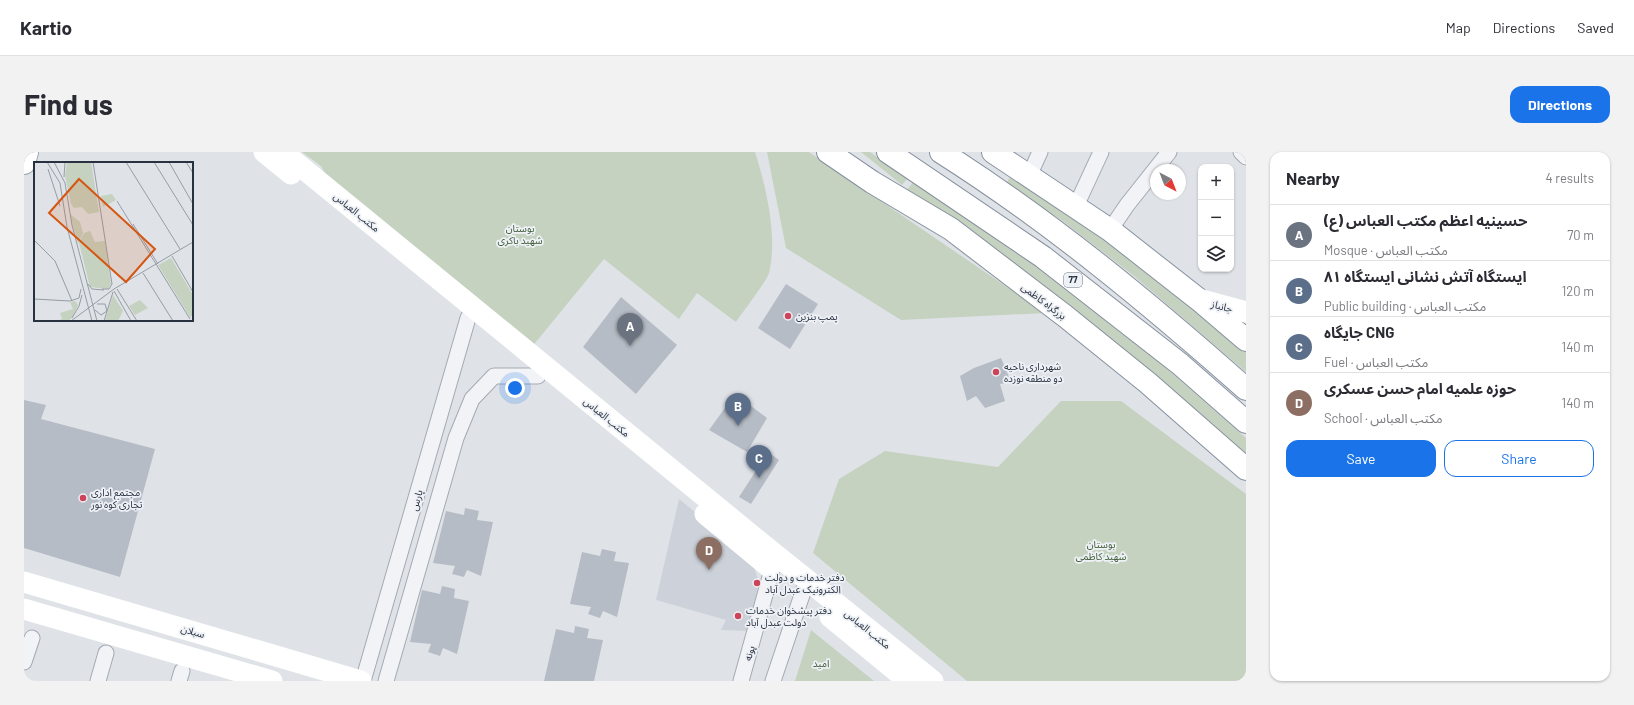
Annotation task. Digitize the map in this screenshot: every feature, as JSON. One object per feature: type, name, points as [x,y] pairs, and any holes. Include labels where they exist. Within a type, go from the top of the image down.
[{"type":"main road","points":[[24,163],[27,152]]},
{"type":"main road","name":"مکتب العباس","points":[[264,152],[471,313],[538,376],[702,504]]},
{"type":"main road","name":"مکتب العباس","points":[[283,152],[471,313],[702,504],[805,587],[933,681]]},
{"type":"main road","name":"بزرگراه کاظمی","points":[[828,152],[872,182],[951,229],[1066,316],[1084,333],[1148,383],[1246,469]]},
{"type":"main road","points":[[854,152],[951,229]]},
{"type":"main road","name":"77","points":[[888,152],[1043,257],[1180,364],[1246,422]]},
{"type":"main road","points":[[941,152],[976,174],[1118,279],[1197,345],[1246,389]]},
{"type":"main road","points":[[958,152],[976,174]]},
{"type":"main road","points":[[993,152],[1110,230],[1246,340]]},
{"type":"main road","name":"جانباز","points":[[1198,300],[1246,312]]},
{"type":"main road","name":"سبلان","points":[[24,582],[362,681]]},
{"type":"main road","name":"مکتب العباس","points":[[805,587],[908,681]]},
{"type":"main road","points":[[24,609],[272,681]]},
{"type":"street","points":[[1029,176],[1040,152]]},
{"type":"street","points":[[1076,206],[1101,152]]},
{"type":"street","points":[[1110,230],[1127,205],[1169,152]]},
{"type":"street","points":[[1241,152],[1246,157]]},
{"type":"street","name":"پارس","points":[[362,681],[471,313]]},
{"type":"street","name":"پارس","points":[[386,681],[456,438],[472,400],[494,376],[538,376]]},
{"type":"street","points":[[436,430],[456,438]]},
{"type":"street","name":"پونه","points":[[741,681],[774,562]]},
{"type":"street","points":[[773,681],[805,587]]},
{"type":"street","points":[[24,662],[32,638]]},
{"type":"street","points":[[98,681],[106,653]]},
{"type":"shaded area","points":[[679,499],[751,558],[759,582],[748,631],[721,630],[726,620],[656,600]]},
{"type":"green space","name":"بوستان شهید باکری","points":[[302,152],[755,152],[770,212],[772,244],[769,273],[759,290],[736,322],[697,293],[679,319],[604,259],[531,348],[332,186],[321,166]]},
{"type":"green space","points":[[767,152],[809,152],[1045,313],[901,320],[786,248]]},
{"type":"green space","points":[[861,152],[870,152],[907,179],[902,185]]},
{"type":"green space","points":[[1012,173],[1103,236],[1218,328],[1246,352],[1246,372],[1134,276],[1060,219],[1006,184]]},
{"type":"green space","points":[[913,182],[1032,262],[1142,347],[1246,438],[1246,459],[982,246],[907,190]]},
{"type":"green space","name":"بوستان شهید کاظمی","points":[[1061,401],[1121,401],[1246,494],[1246,681],[967,681],[813,553],[839,479],[885,451],[998,467]]},
{"type":"green space","name":"امید","points":[[811,630],[874,681],[795,681]]},
{"type":"building","name":"پمپ بنزین","points":[[786,284],[818,304],[790,349],[758,328]]},
{"type":"building","points":[[621,297],[677,345],[636,394],[583,347]]},
{"type":"building","points":[[1001,358],[1011,382],[1000,384],[1005,401],[985,408],[976,396],[967,401],[960,376],[974,368]]},
{"type":"building","points":[[735,394],[767,418],[747,452],[709,430]]},
{"type":"building","name":"مجتمع اداری تجاری کوه نور","points":[[24,400],[46,405],[41,419],[155,449],[120,577],[24,548]]},
{"type":"building","points":[[768,452],[779,460],[751,504],[739,497]]},
{"type":"building","points":[[465,508],[479,511],[477,520],[493,522],[481,576],[467,570],[464,577],[452,574],[455,566],[433,563],[446,511],[464,515]]},
{"type":"building","points":[[602,549],[616,552],[614,561],[629,563],[617,617],[603,611],[600,618],[588,614],[591,607],[570,604],[582,552],[600,556]]},
{"type":"building","points":[[442,586],[455,589],[454,598],[469,601],[457,654],[443,648],[440,656],[428,652],[431,644],[410,642],[422,590],[440,594]]},
{"type":"building","points":[[575,626],[589,629],[587,638],[603,640],[594,681],[544,681],[556,629],[574,633]]},
{"type":"place","name":"پمپ بنزین","points":[[788,316]]},
{"type":"place","name":"حسینیه اعظم مکتب العباس (ع)","points":[[630,346]]},
{"type":"place","name":"شهرداری ناحیه دو منطقه نوزده","points":[[996,372]]},
{"type":"place","name":"ایستگاه آتش نشانی ایستگاه ۸۱","points":[[738,426]]},
{"type":"place","name":"جایگاه CNG","points":[[759,478]]},
{"type":"place","name":"مجتمع اداری تجاری کوه نور","points":[[83,498]]},
{"type":"place","name":"حوزه علمیه امام حسن عسکری","points":[[709,570]]},
{"type":"place","name":"دفتر خدمات و دولت الکترونیک عبدل آباد","points":[[757,583]]},
{"type":"place","name":"دفتر پیشخوان خدمات دولت عبدل آباد","points":[[738,616]]}]
